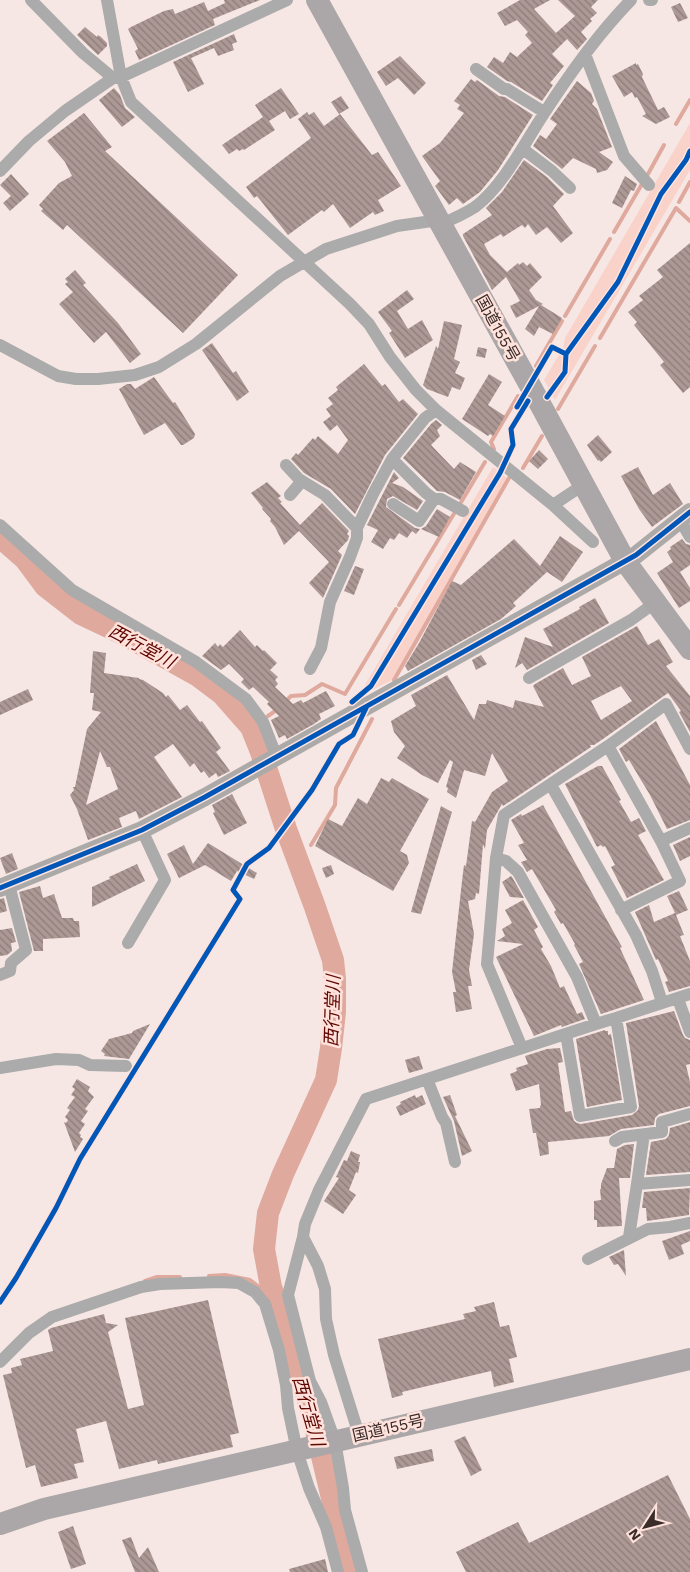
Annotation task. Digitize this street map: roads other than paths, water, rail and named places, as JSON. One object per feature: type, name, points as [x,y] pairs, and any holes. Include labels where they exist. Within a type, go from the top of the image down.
[{"type":"highway","name":"国道155号","points":[[317,0],[625,561],[690,648]]},
{"type":"highway","name":"国道155号","points":[[0,1524],[44,1510],[690,1359]]},
{"type":"street","points":[[31,0],[83,54],[117,78]]},
{"type":"street","points":[[107,0],[117,78],[131,102],[350,304],[369,324],[390,357],[416,390],[436,410],[553,505],[593,542]]},
{"type":"street","points":[[0,171],[30,141],[65,111],[117,78],[287,0]]},
{"type":"street","points":[[0,345],[58,376],[76,379],[98,379],[134,375],[159,367],[196,344],[280,276],[326,248],[397,226],[440,222],[459,217],[476,206],[492,190],[523,149],[544,112],[585,54],[631,0]]},
{"type":"street","points":[[585,54],[624,156],[648,185]]},
{"type":"street","points":[[476,69],[504,89],[544,112]]},
{"type":"street","points":[[523,149],[552,171],[570,188]]},
{"type":"street","points":[[310,669],[321,648],[330,602],[357,538],[357,528],[373,494],[392,460],[424,418],[436,410]]},
{"type":"street","points":[[392,460],[426,493],[463,511]]},
{"type":"street","points":[[286,465],[302,481],[325,495],[357,528]]},
{"type":"street","points":[[290,496],[302,481]]},
{"type":"street","points":[[553,505],[583,484]]},
{"type":"street","points":[[393,504],[419,521],[434,498]]},
{"type":"street","points":[[0,975],[10,971],[11,963],[26,950],[5,887],[142,830],[255,770],[636,555],[685,516],[690,537]]},
{"type":"street","points":[[0,525],[72,590],[196,662],[246,699],[263,722],[275,759]]},
{"type":"street","points":[[530,678],[631,620],[656,602]]},
{"type":"street","points":[[522,1048],[487,964],[496,858],[504,815],[608,746],[666,704],[690,749]]},
{"type":"street","points":[[608,746],[661,841],[680,881],[622,910]]},
{"type":"street","points":[[551,785],[636,934],[652,971],[662,1002]]},
{"type":"street","points":[[661,841],[690,828]]},
{"type":"street","points":[[128,943],[165,880],[142,830]]},
{"type":"street","points":[[496,858],[506,861],[518,872],[576,977],[596,1024]]},
{"type":"street","points":[[362,1572],[344,1510],[343,1488],[332,1442],[321,1402],[310,1381],[288,1295],[305,1224],[319,1190],[366,1099],[684,996],[690,1032]]},
{"type":"street","points":[[566,1034],[580,1116],[631,1107],[616,1018]]},
{"type":"street","points":[[0,1068],[56,1059],[79,1060],[90,1064],[126,1066]]},
{"type":"street","points":[[427,1079],[442,1117],[446,1122],[455,1162]]},
{"type":"street","points":[[615,1141],[622,1137],[662,1132],[662,1122],[690,1114]]},
{"type":"street","points":[[629,1237],[643,1141]]},
{"type":"street","points":[[637,1184],[690,1180]]},
{"type":"street","points":[[588,1259],[648,1229],[690,1223]]},
{"type":"street","points":[[303,1237],[318,1266],[325,1289],[326,1319],[334,1355],[359,1435]]},
{"type":"street","points":[[0,1362],[29,1333],[52,1317],[141,1287],[160,1284],[220,1282],[239,1283],[255,1292],[265,1304],[279,1350],[286,1385],[288,1408],[299,1451],[309,1488],[326,1527],[338,1572]]},
{"type":"waterway","points":[[676,124],[690,100]]},
{"type":"waterway","points":[[648,174],[664,145]]},
{"type":"waterway","points":[[679,202],[690,182]]},
{"type":"waterway","points":[[614,232],[642,184]]},
{"type":"waterway","points":[[676,208],[690,221]]},
{"type":"waterway","points":[[600,338],[676,208]]},
{"type":"waterway","points":[[565,316],[610,239]]},
{"type":"waterway","points":[[536,366],[562,321]]},
{"type":"waterway","points":[[558,409],[595,346]]},
{"type":"waterway","points":[[494,449],[491,442],[518,396]]},
{"type":"waterway","points":[[523,468],[542,436]]},
{"type":"waterway","points":[[460,504],[485,462]]},
{"type":"waterway","points":[[394,680],[509,478]]},
{"type":"waterway","points":[[399,605],[455,512]]},
{"type":"waterway","name":"西行堂川","points":[[0,537],[25,559],[45,586],[81,614],[119,632],[198,676],[222,694],[251,727],[333,960],[335,1012],[326,1080],[283,1174],[268,1213],[264,1249],[271,1287],[293,1349],[312,1414],[351,1572]]},
{"type":"waterway","points":[[285,702],[291,696],[305,695],[322,684],[345,694],[396,609]]},
{"type":"waterway","points":[[268,716],[278,709]]},
{"type":"waterway","points":[[311,845],[335,805],[336,788],[372,719]]},
{"type":"waterway","points":[[209,1276],[225,1275],[250,1280],[276,1300]]},
{"type":"waterway","points":[[145,1281],[157,1277],[180,1277]]}]
